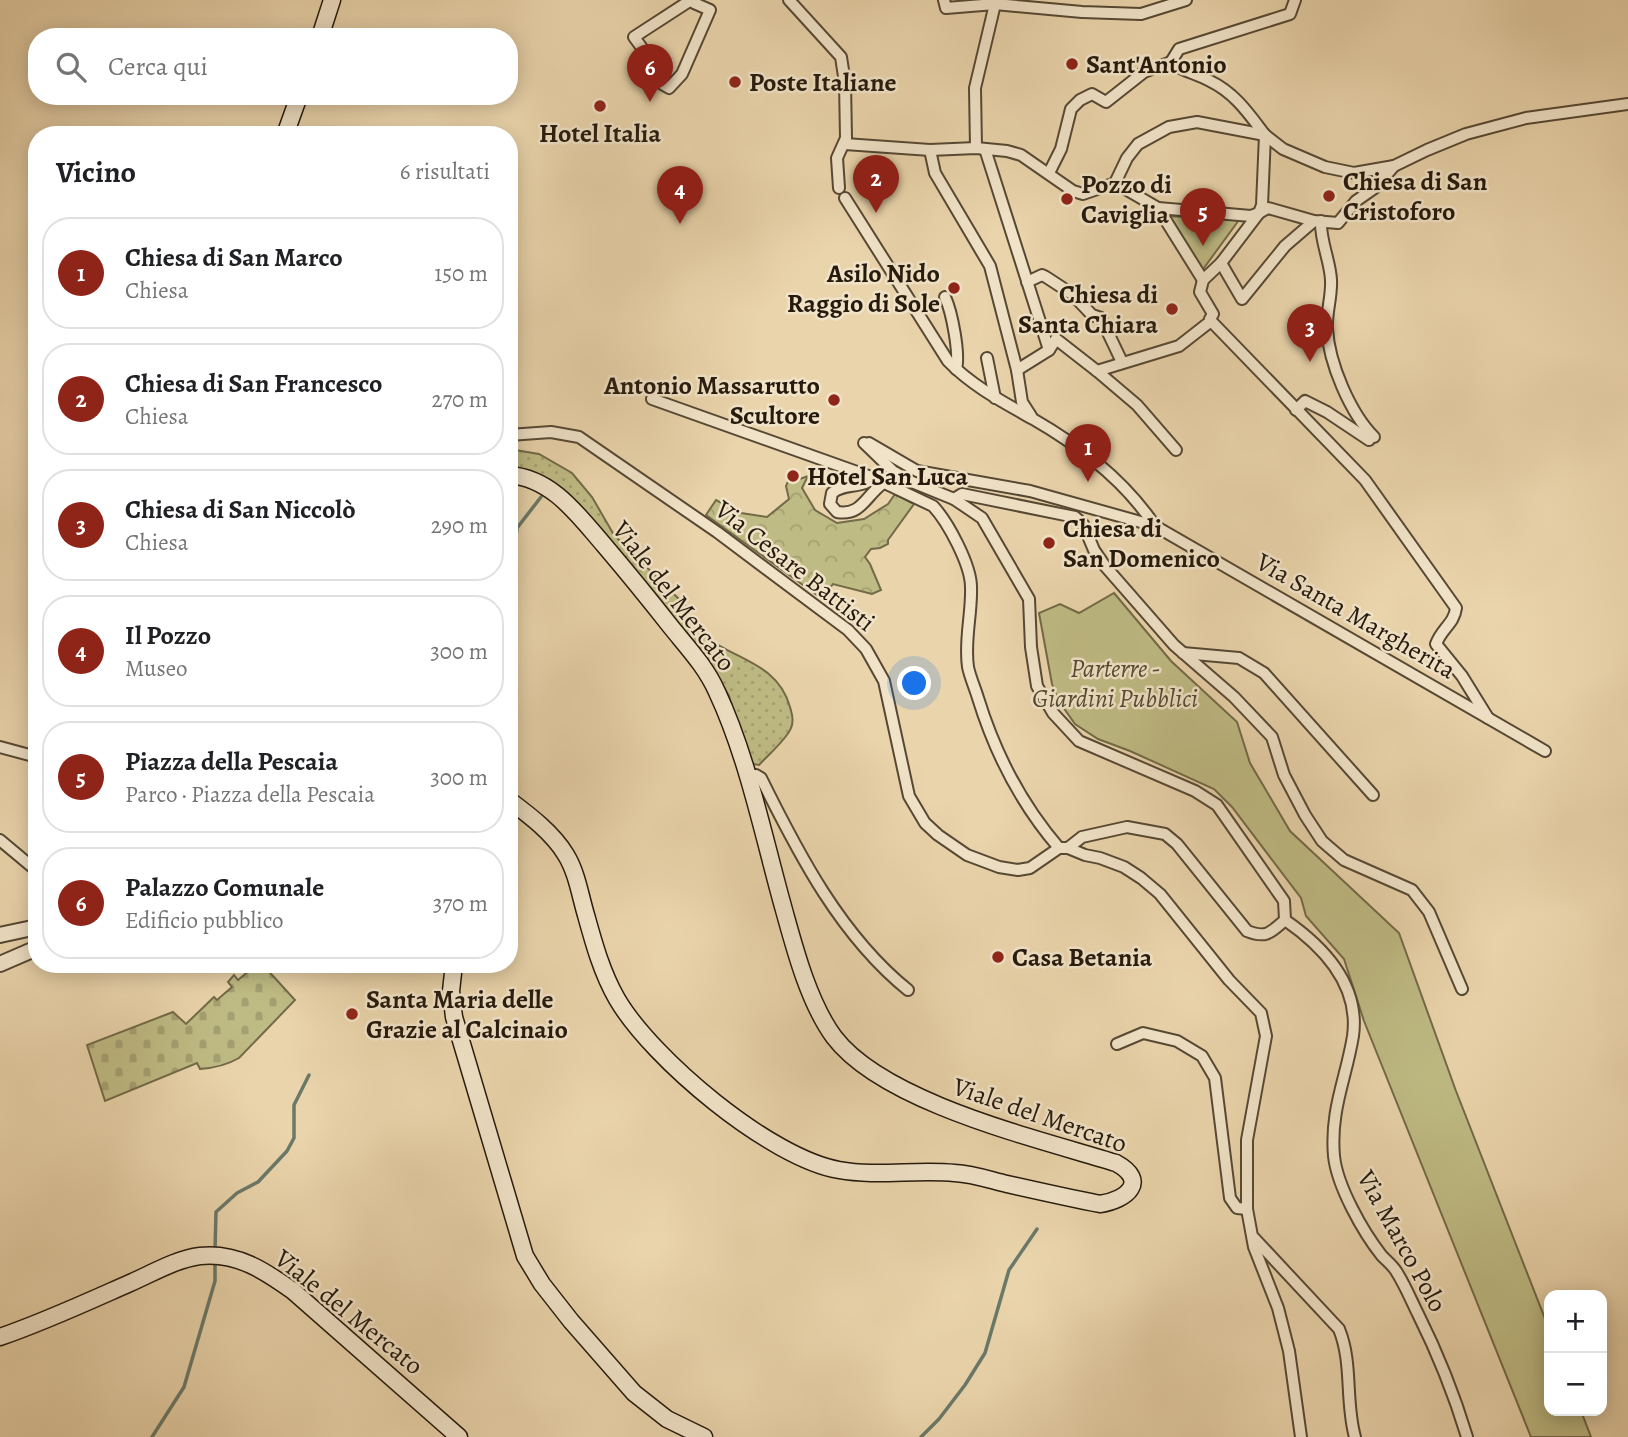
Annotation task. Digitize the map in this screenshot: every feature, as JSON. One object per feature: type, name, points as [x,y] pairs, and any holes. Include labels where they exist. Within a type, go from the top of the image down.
[{"type":"main road","points":[[323,28],[332,0]]},
{"type":"main road","points":[[288,126],[296,105]]},
{"type":"main road","name":"Viale del Mercato","points":[[518,477],[540,482],[560,497],[625,569],[702,665],[718,694],[747,777],[793,943],[820,1011],[834,1036],[867,1068],[932,1103],[1116,1163],[1126,1168],[1132,1177],[1132,1188],[1123,1198],[1100,1204],[955,1173],[870,1173],[836,1170],[799,1158],[751,1129],[702,1091],[649,1041],[617,999],[602,967],[574,873],[564,852],[518,808]]},
{"type":"main road","points":[[453,973],[451,991],[454,1017],[525,1256],[542,1284],[571,1321],[634,1393],[667,1419],[704,1437]]},
{"type":"main road","name":"Viale del Mercato","points":[[0,1337],[35,1325],[174,1264],[199,1256],[224,1257],[264,1270],[293,1292],[459,1437]]},
{"type":"street","points":[[672,0],[675,12],[680,17],[695,1],[710,10],[682,74],[669,88],[657,81],[645,62],[650,59],[634,37],[675,12]]},
{"type":"street","points":[[789,0],[841,57],[845,83],[845,144],[837,158],[842,193],[918,312],[934,342],[956,369],[995,398],[1061,436],[1104,469],[1127,490],[1155,526]]},
{"type":"street","points":[[944,0],[946,8],[995,4],[1140,14],[1186,0]]},
{"type":"street","points":[[1049,173],[1061,149],[1071,109],[1080,100],[1092,94],[1106,103],[1144,72],[1171,62],[1179,49],[1290,14],[1295,0]]},
{"type":"street","points":[[995,4],[975,88],[981,148],[1049,350]]},
{"type":"street","points":[[1171,62],[1181,71],[1208,79],[1230,92],[1265,135],[1283,149],[1325,167],[1353,173],[1394,166],[1466,134],[1514,121],[1628,104]]},
{"type":"street","points":[[845,144],[930,150],[981,148],[1021,155],[1073,191],[1083,194],[1115,183],[1127,158],[1138,144],[1169,127],[1197,122],[1265,135]]},
{"type":"street","points":[[1097,371],[1179,346],[1211,321],[1213,314],[1200,292],[1203,281],[1221,264],[1259,214],[1262,205],[1265,135]]},
{"type":"street","points":[[930,150],[935,173],[990,266],[1017,370],[1022,402],[1034,419]]},
{"type":"street","points":[[1115,183],[1158,208],[1251,216],[1268,208],[1318,221],[1338,223],[1356,201],[1376,187],[1394,166]]},
{"type":"street","points":[[1158,208],[1203,281]]},
{"type":"street","points":[[1221,264],[1242,299],[1285,246],[1318,221]]},
{"type":"street","points":[[1296,410],[1305,401],[1371,441],[1374,437],[1361,425],[1329,353],[1327,326],[1331,282],[1328,256],[1318,221]]},
{"type":"street","points":[[1027,282],[1042,275],[1072,294],[1092,315],[1101,318],[1122,362]]},
{"type":"street","points":[[945,297],[951,312],[958,355],[956,369]]},
{"type":"street","points":[[1211,321],[1365,480],[1456,608],[1455,618],[1440,633],[1436,644],[1462,676],[1489,719]]},
{"type":"street","points":[[1017,370],[1049,350],[1056,339],[1137,405],[1176,450]]},
{"type":"street","points":[[987,358],[995,398]]},
{"type":"street","points":[[652,399],[878,481],[933,506],[940,513],[965,561],[972,584],[967,639],[968,668],[997,750],[1028,809],[1063,848],[1124,867],[1160,894],[1229,980],[1261,1013],[1266,1036],[1247,1140],[1247,1209],[1254,1247],[1278,1308],[1289,1350],[1301,1437]]},
{"type":"street","name":"Via Cesare Battisti","points":[[518,434],[551,432],[579,437],[718,532],[848,630],[866,649],[884,681],[909,796],[925,823],[967,855],[999,867],[1017,870],[1030,868],[1082,838],[1127,827],[1165,834],[1177,844],[1247,931],[1259,936],[1270,933],[1285,920]]},
{"type":"street","name":"Via Santa Margherita","points":[[890,468],[865,441],[917,471],[1030,491],[1155,526],[1545,751]]},
{"type":"street","points":[[878,481],[890,468],[912,482],[954,499],[982,518],[1029,599],[1031,648],[1037,686],[1053,713],[1079,741],[1195,792],[1217,805],[1284,901],[1285,920]]},
{"type":"street","points":[[954,499],[961,494],[1075,517],[1083,524],[1094,551],[1105,566],[1183,653],[1234,697],[1272,737],[1289,785],[1304,815],[1322,841],[1344,860],[1412,890],[1429,912],[1462,989]]},
{"type":"street","points":[[1183,653],[1239,659],[1264,673],[1373,795]]},
{"type":"street","points":[[0,747],[28,755]]},
{"type":"street","points":[[747,777],[756,775],[761,778],[791,838],[835,909],[882,969],[908,990]]},
{"type":"street","points":[[0,840],[28,863]]},
{"type":"street","name":"Via Marco Polo","points":[[1285,920],[1304,933],[1338,967],[1352,1006],[1353,1035],[1335,1106],[1334,1157],[1338,1172],[1354,1212],[1381,1255],[1396,1270],[1436,1351],[1467,1437]]},
{"type":"street","points":[[0,935],[28,929]]},
{"type":"street","points":[[0,964],[28,952]]},
{"type":"street","points":[[1117,1044],[1143,1033],[1177,1041],[1202,1056],[1215,1078],[1218,1119],[1230,1198],[1237,1208],[1247,1209]]},
{"type":"street","points":[[1252,1236],[1339,1329],[1346,1345],[1351,1423],[1355,1437]]},
{"type":"green space","points":[[1166,216],[1239,220],[1201,272]]},
{"type":"green space","points":[[518,450],[539,454],[572,473],[592,497],[614,535],[685,605],[693,623],[706,637],[769,674],[782,688],[791,710],[792,725],[785,737],[759,765],[747,763],[729,696],[708,660],[656,595],[564,491],[543,477],[518,471]]},
{"type":"green space","points":[[808,476],[802,488],[815,510],[837,523],[864,519],[888,504],[895,494],[914,504],[888,540],[888,544],[871,549],[865,557],[881,590],[872,594],[833,584],[821,598],[706,515],[716,500],[741,513],[767,517],[789,499],[786,486],[789,479],[797,480]]},
{"type":"green space","name":"Parterre - Giardini Pubblici","points":[[1114,593],[1171,661],[1237,722],[1250,763],[1290,831],[1399,933],[1456,1091],[1544,1316],[1544,1416],[1583,1416],[1591,1437],[1531,1437],[1364,1021],[1344,959],[1306,916],[1301,898],[1232,807],[1214,789],[1098,739],[1075,724],[1058,700],[1052,684],[1039,613],[1060,604],[1079,613]]},
{"type":"green space","points":[[246,973],[270,973],[295,1000],[239,1058],[205,1069],[200,1069],[197,1063],[105,1101],[87,1045],[173,1012],[186,1024],[214,997],[217,1000],[232,987],[228,982],[234,975],[238,980]]},
{"type":"waterway","points":[[518,527],[541,497]]},
{"type":"waterway","points":[[215,1250],[216,1212],[237,1193],[258,1182],[287,1151],[294,1138],[294,1105],[309,1075]]},
{"type":"waterway","points":[[921,1437],[939,1419],[965,1385],[985,1353],[1009,1270],[1037,1229]]},
{"type":"waterway","points":[[152,1437],[184,1387],[215,1281],[215,1262]]},
{"type":"place","name":"Sant'Antonio","points":[[1072,64]]},
{"type":"place","name":"Poste Italiane","points":[[735,82]]},
{"type":"place","name":"Palazzo Comunale","points":[[650,102]]},
{"type":"place","name":"Hotel Italia","points":[[600,106]]},
{"type":"place","name":"Chiesa di San Cristoforo","points":[[1329,196]]},
{"type":"place","name":"Pozzo di Caviglia","points":[[1067,199]]},
{"type":"place","name":"Chiesa di San Francesco","points":[[876,213]]},
{"type":"place","name":"Il Pozzo","points":[[680,224]]},
{"type":"place","name":"Piazza della Pescaia","points":[[1203,246]]},
{"type":"place","name":"Asilo Nido Raggio di Sole","points":[[954,288]]},
{"type":"place","name":"Chiesa di Santa Chiara","points":[[1172,309]]},
{"type":"place","name":"Chiesa di San Niccolò","points":[[1310,362]]},
{"type":"place","name":"Antonio Massarutto Scultore","points":[[834,400]]},
{"type":"place","name":"Hotel San Luca","points":[[793,476]]},
{"type":"place","name":"Chiesa di San Marco","points":[[1088,482]]},
{"type":"place","name":"Chiesa di San Domenico","points":[[1049,543]]},
{"type":"place","name":"Casa Betania","points":[[998,957]]},
{"type":"place","name":"Santa Maria delle Grazie al Calcinaio","points":[[352,1014]]}]
